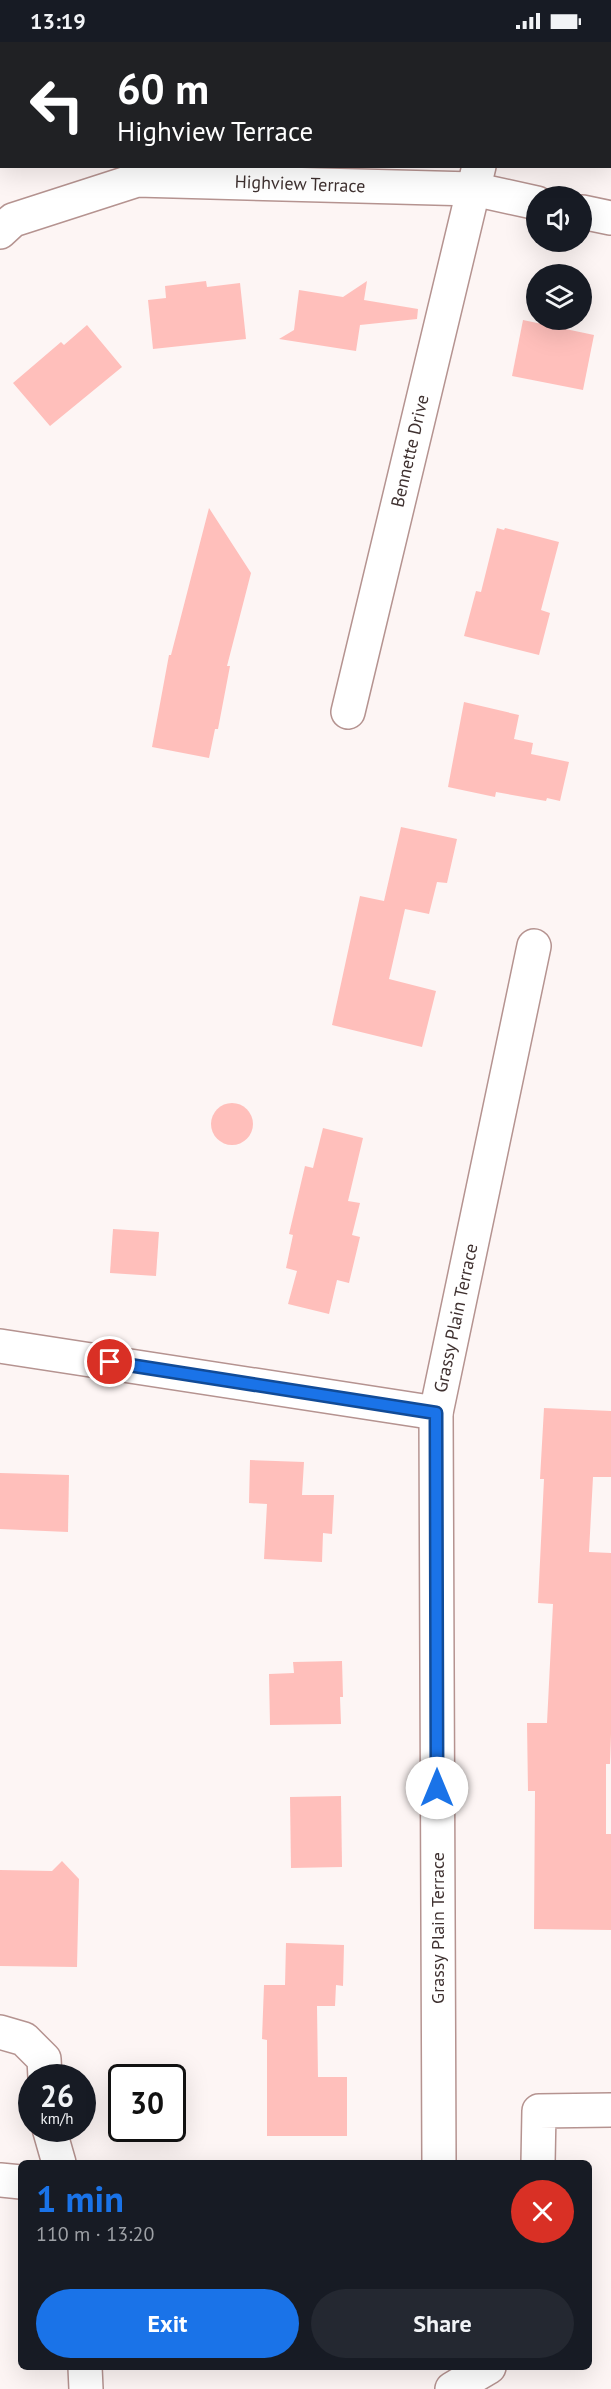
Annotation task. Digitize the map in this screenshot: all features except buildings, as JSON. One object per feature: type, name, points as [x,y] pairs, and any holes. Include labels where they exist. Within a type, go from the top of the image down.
[{"type":"street","name":"Highview Terrace","points":[[0,232],[13,220],[137,180],[476,178],[526,198]]},
{"type":"street","name":"Bennette Drive","points":[[348,712],[476,178]]},
{"type":"street","points":[[592,214],[611,218]]},
{"type":"street","name":"Grassy Plain Terrace","points":[[439,2160],[436,1413],[534,946]]},
{"type":"street","points":[[0,1346],[436,1413]]},
{"type":"street","points":[[0,2032],[24,2039],[44,2059],[44,2064]]},
{"type":"street","points":[[538,2160],[539,2111],[611,2110]]},
{"type":"street","points":[[53,2142],[58,2160]]},
{"type":"street","points":[[0,2180],[18,2182]]},
{"type":"street","points":[[85,2370],[86,2389]]},
{"type":"street","points":[[440,2370],[440,2389]]},
{"type":"street","points":[[452,2389],[484,2370]]},
{"type":"route","points":[[110,1362],[436,1413],[437,1788]]}]
